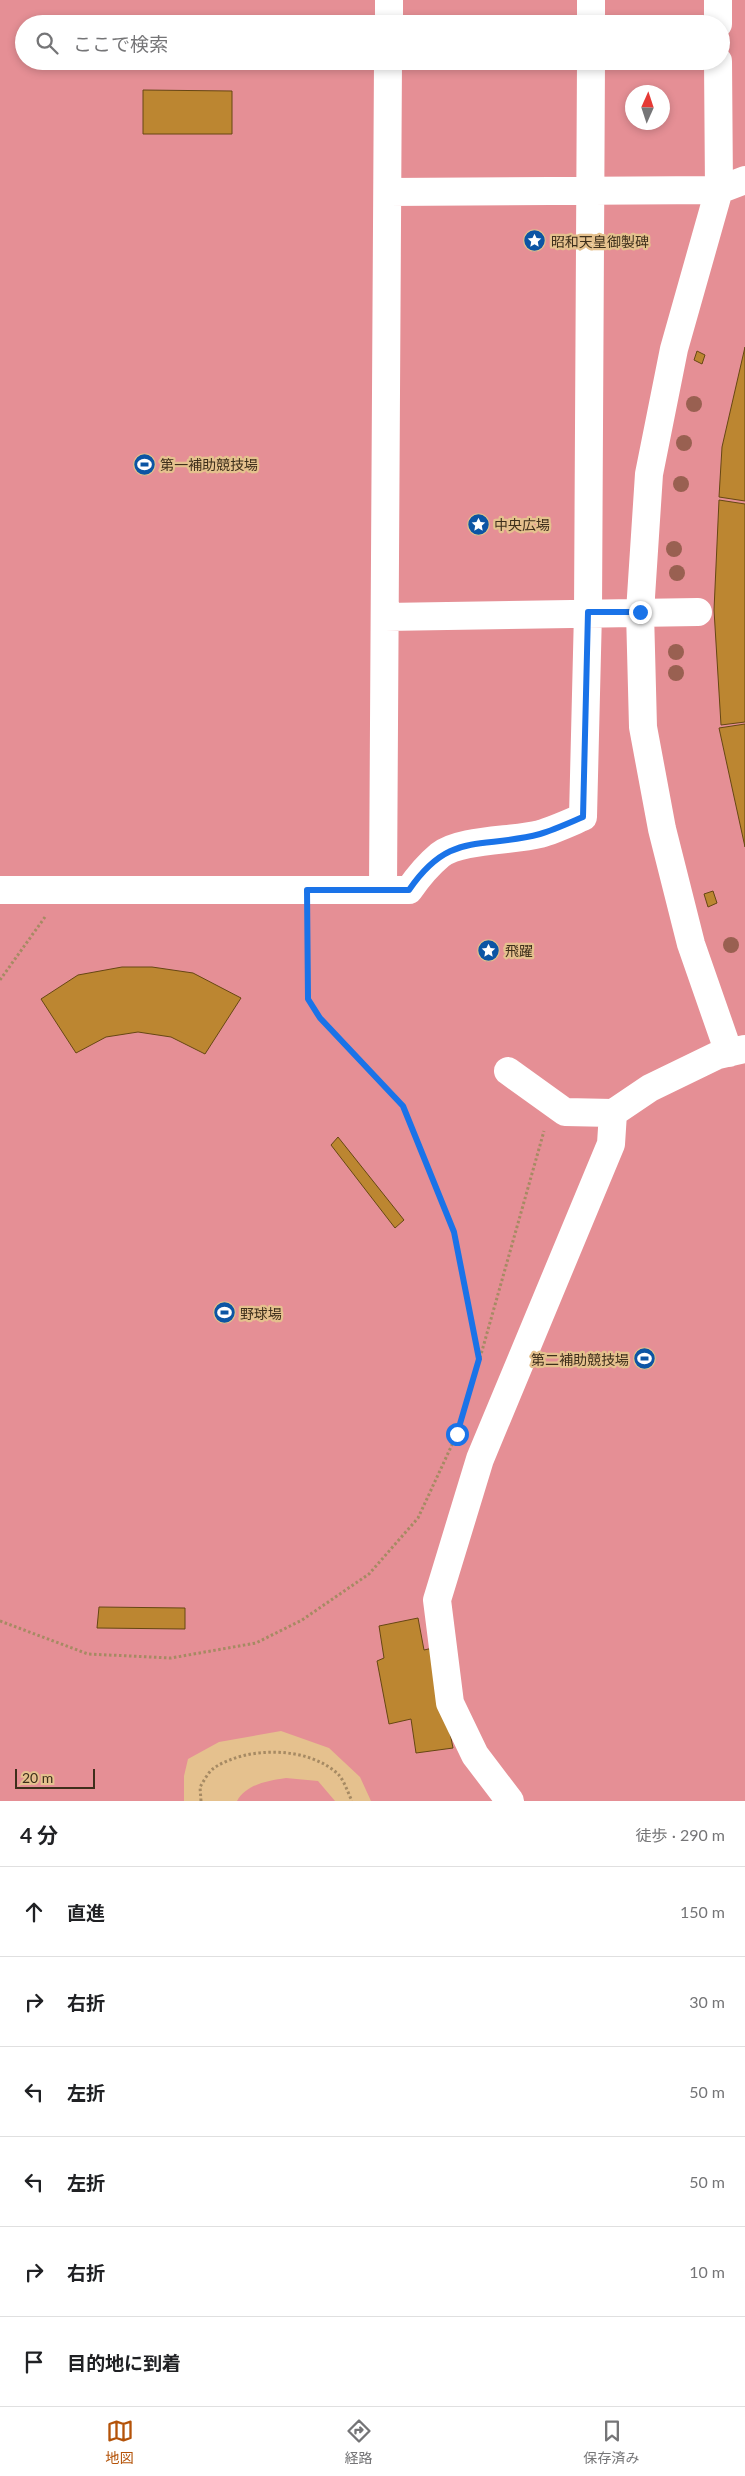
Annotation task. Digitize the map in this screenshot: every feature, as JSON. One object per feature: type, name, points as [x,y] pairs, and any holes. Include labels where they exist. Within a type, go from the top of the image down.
[{"type":"street","points":[[388,15],[389,0]]},
{"type":"street","points":[[591,0],[591,15]]},
{"type":"street","points":[[718,0],[718,15]]},
{"type":"street","points":[[383,890],[388,70]]},
{"type":"street","points":[[0,890],[409,890],[418,877],[441,854],[467,844],[501,842],[541,834],[583,817],[588,612],[591,70]]},
{"type":"street","points":[[508,1071],[565,1112],[613,1113],[650,1088],[718,1055],[737,1051],[690,944],[662,828],[643,727],[640,612],[649,474],[674,349],[719,190],[718,70]]},
{"type":"street","points":[[388,192],[719,190],[745,180]]},
{"type":"street","points":[[385,616],[698,612]]},
{"type":"street","points":[[510,1801],[475,1755],[450,1704],[438,1600],[480,1459],[611,1144],[613,1113]]},
{"type":"path","points":[[0,980],[65,890]]},
{"type":"path","points":[[307,890],[308,999],[320,1018],[403,1106],[454,1232],[479,1359]]},
{"type":"path","points":[[0,1621],[88,1654],[171,1658],[256,1643],[302,1620],[369,1574],[418,1518],[457,1434],[552,1102]]},
{"type":"path","points":[[201,1801],[200,1787],[212,1769],[232,1760],[258,1753],[286,1752],[321,1760],[339,1775],[352,1801]]},
{"type":"shaded area","points":[[0,0],[745,0],[745,1801],[371,1801],[360,1777],[329,1748],[281,1731],[219,1742],[188,1759],[184,1776],[184,1801],[0,1801]]},
{"type":"shaded area","points":[[286,1778],[318,1781],[335,1801],[237,1801],[241,1795],[258,1784]]},
{"type":"building","points":[[143,90],[232,91],[232,134],[143,134]]},
{"type":"building","points":[[745,347],[745,501],[719,497],[722,447]]},
{"type":"building","points":[[697,351],[705,355],[702,364],[694,360]]},
{"type":"building","points":[[719,500],[745,504],[745,722],[721,725],[714,610]]},
{"type":"building","points":[[745,724],[745,847],[719,728]]},
{"type":"building","points":[[713,891],[717,903],[708,907],[704,894]]},
{"type":"building","points":[[122,967],[152,967],[193,973],[241,998],[205,1054],[171,1037],[138,1032],[106,1037],[76,1053],[41,999],[78,975]]},
{"type":"building","points":[[338,1137],[404,1220],[395,1228],[331,1145]]},
{"type":"building","points":[[99,1607],[185,1608],[185,1629],[97,1628]]},
{"type":"building","points":[[418,1618],[424,1650],[433,1648],[453,1748],[416,1753],[411,1719],[389,1724],[377,1661],[384,1658],[379,1626]]},
{"type":"place","name":"昭和天皇御製碑","points":[[535,241]]},
{"type":"place","name":"第一補助競技場","points":[[144,464]]},
{"type":"place","name":"中央広場","points":[[478,524]]},
{"type":"place","name":"飛躍","points":[[489,950]]},
{"type":"place","name":"野球場","points":[[224,1313]]},
{"type":"place","name":"第二補助競技場","points":[[645,1359]]},
{"type":"route","points":[[457,1434],[479,1359],[454,1232],[403,1106],[320,1018],[308,999],[307,890],[409,890],[418,877],[441,854],[467,844],[501,842],[541,834],[583,817],[588,612],[640,612]]}]
